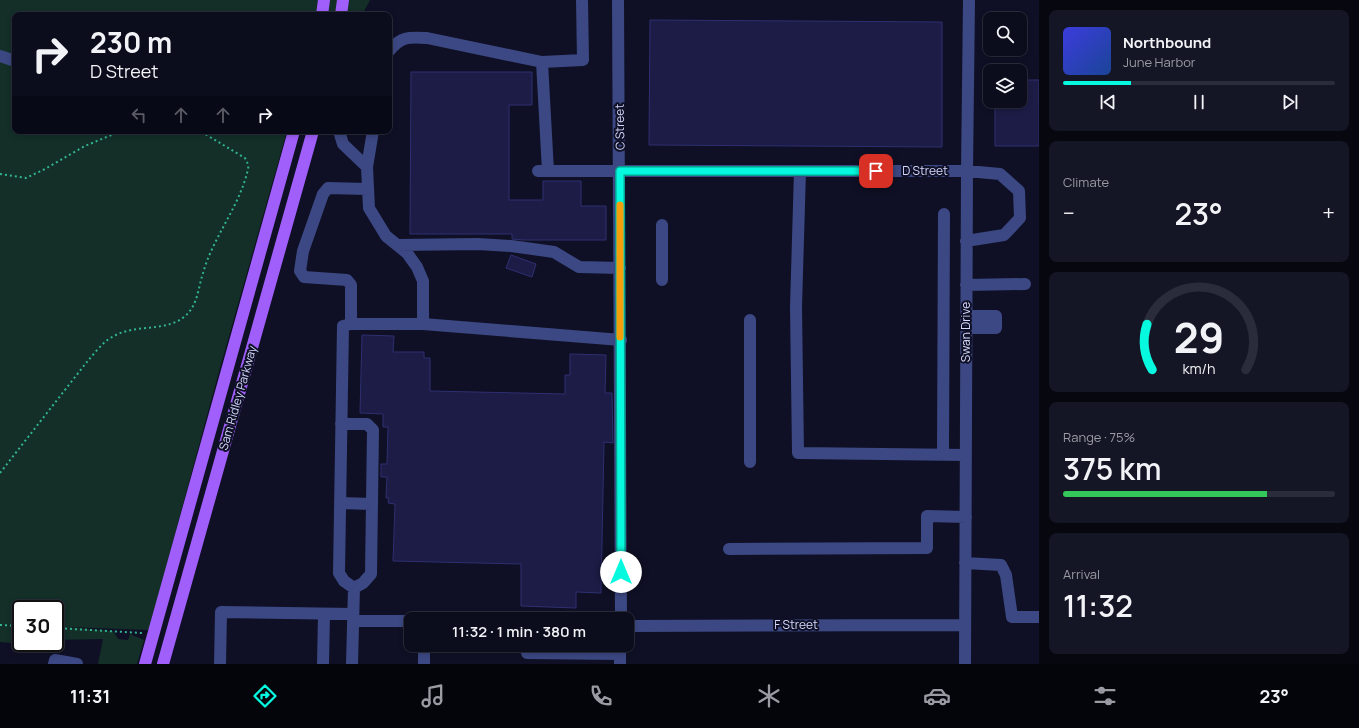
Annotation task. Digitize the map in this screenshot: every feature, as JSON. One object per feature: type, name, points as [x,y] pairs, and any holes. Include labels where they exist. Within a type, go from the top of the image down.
[{"type":"main road","points":[[341,12],[343,0]]},
{"type":"main road","name":"Sam Ridley Parkway","points":[[145,664],[293,134]]},
{"type":"main road","name":"Sam Ridley Parkway","points":[[163,664],[312,134]]},
{"type":"street","points":[[392,47],[396,42],[410,37],[428,38],[542,62],[584,60],[582,0]]},
{"type":"street","name":"C Street","points":[[618,0],[621,612]]},
{"type":"street","name":"Swan Drive","points":[[965,664],[966,171],[969,0]]},
{"type":"street","points":[[0,56],[12,59]]},
{"type":"street","points":[[542,62],[543,171],[620,171]]},
{"type":"street","points":[[340,134],[343,144],[367,167]]},
{"type":"street","points":[[372,134],[367,167],[369,208],[386,236],[407,253],[417,267],[423,281],[423,324]]},
{"type":"street","name":"D Street","points":[[620,171],[966,171],[1000,174],[1018,191],[1020,218],[1004,235],[966,241]]},
{"type":"street","points":[[800,171],[796,307],[796,410],[798,453],[966,455]]},
{"type":"street","points":[[351,324],[351,285],[346,280],[304,277],[300,271],[303,251],[323,194],[328,188],[367,190]]},
{"type":"street","points":[[943,455],[944,214]]},
{"type":"street","points":[[662,225],[662,280]]},
{"type":"street","points":[[397,245],[478,244],[511,246],[554,252],[579,267],[620,268]]},
{"type":"street","points":[[966,285],[1025,284]]},
{"type":"street","points":[[750,320],[750,462]]},
{"type":"street","points":[[354,588],[344,581],[339,573],[343,326],[351,324],[423,324],[620,340]]},
{"type":"street","points":[[342,424],[368,424],[373,430],[371,574],[363,583],[354,588]]},
{"type":"street","points":[[340,503],[372,504]]},
{"type":"street","points":[[729,550],[927,548],[926,516],[966,517]]},
{"type":"street","points":[[965,563],[1002,566],[1006,575],[1012,617],[1039,617]]},
{"type":"street","points":[[352,664],[354,588]]},
{"type":"street","points":[[220,664],[221,612],[324,614],[404,620]]},
{"type":"street","points":[[323,664],[324,614]]},
{"type":"street","name":"F Street","points":[[634,626],[965,625]]},
{"type":"street","points":[[424,652],[424,664]]},
{"type":"street","points":[[528,654],[620,654]]},
{"type":"street","points":[[54,664],[55,660],[77,664]]},
{"type":"path","points":[[0,174],[26,178],[45,170],[85,146],[114,134]]},
{"type":"path","points":[[0,472],[86,363],[98,349],[113,336],[142,328],[166,326],[183,318],[192,310],[205,265],[240,190],[248,168],[245,158],[205,134]]},
{"type":"path","points":[[0,625],[12,626]]},
{"type":"path","points":[[64,629],[153,634]]},
{"type":"green space","points":[[0,0],[370,0],[364,12],[12,12],[12,134],[286,134],[218,375],[149,630],[67,627],[113,631],[118,639],[128,640],[130,634],[144,640],[137,664],[98,664],[103,639],[64,640],[64,600],[12,600],[12,643],[0,642]]},
{"type":"building","points":[[650,20],[942,22],[942,147],[649,145]]},
{"type":"building","points":[[411,72],[532,72],[532,105],[509,105],[509,200],[543,200],[543,181],[581,181],[581,206],[606,206],[606,240],[524,240],[512,239],[512,234],[410,234]]},
{"type":"building","points":[[1027,80],[1039,80],[1039,146],[995,146],[995,108],[1027,108]]},
{"type":"building","points":[[511,255],[536,264],[532,277],[506,268]]},
{"type":"building","points":[[362,335],[394,336],[393,352],[424,352],[424,358],[430,358],[430,391],[565,394],[565,375],[570,375],[570,354],[606,355],[605,393],[612,393],[613,443],[604,442],[601,593],[576,592],[576,608],[521,606],[521,564],[393,561],[395,504],[388,503],[389,498],[386,498],[387,477],[381,477],[381,464],[387,464],[388,427],[383,427],[383,414],[360,413]]},
{"type":"slow traffic","points":[[620,205],[620,337]]},
{"type":"route","points":[[621,572],[620,171],[876,171]]}]
